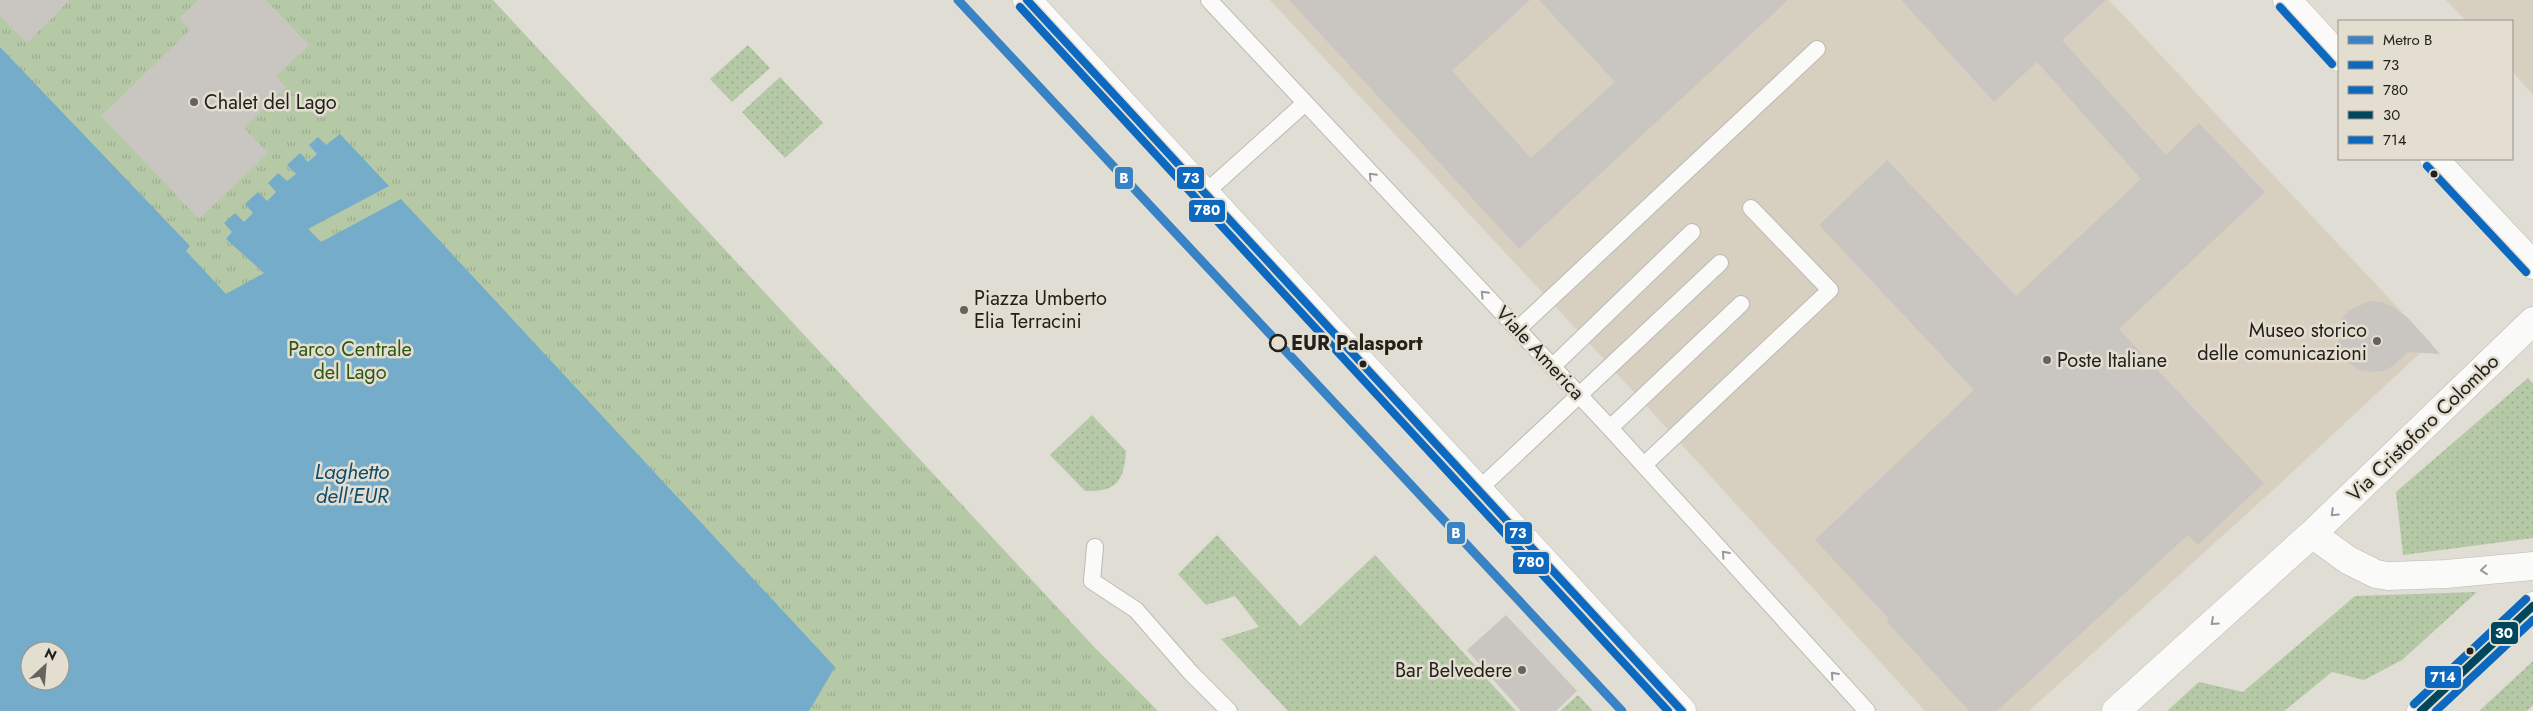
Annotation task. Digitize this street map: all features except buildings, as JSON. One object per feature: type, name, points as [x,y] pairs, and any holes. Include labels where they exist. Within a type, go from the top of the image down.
[{"type":"street","points":[[1027,0],[1682,711]]},
{"type":"street","points":[[2287,0],[2338,56]]},
{"type":"street","points":[[2435,160],[2533,265]]},
{"type":"street","name":"Via Cristoforo Colombo","points":[[2116,711],[2312,534],[2533,321]]},
{"type":"street","points":[[2312,534],[2348,560],[2376,574],[2388,576],[2446,574],[2533,566]]},
{"type":"street","points":[[2421,711],[2533,606]]},
{"type":"lane","name":"Viale America","points":[[1209,0],[1304,104],[1610,428],[1867,711]]},
{"type":"lane","points":[[1518,329],[1817,49]]},
{"type":"lane","points":[[1205,192],[1304,104]]},
{"type":"lane","points":[[1644,465],[1830,290],[1751,208]]},
{"type":"lane","points":[[1552,366],[1692,232]]},
{"type":"lane","points":[[1478,490],[1720,263]]},
{"type":"lane","points":[[1610,428],[1741,304]]},
{"type":"lane","points":[[1095,547],[1092,581],[1136,610],[1191,673],[1229,711]]},
{"type":"shaded area","name":"Poste Italiane","points":[[1270,0],[2109,0],[2431,343],[2272,491],[2029,711],[1925,711],[1567,319]]},
{"type":"shaded area","points":[[2446,0],[2533,0],[2533,95],[2513,72],[2513,20],[2465,20]]},
{"type":"green space","name":"Parco Centrale del Lago","points":[[0,0],[493,0],[1096,649],[1158,711],[0,711]]},
{"type":"green space","points":[[748,45],[770,68],[732,102],[710,79]]},
{"type":"green space","points":[[780,77],[823,123],[785,158],[742,112]]},
{"type":"green space","points":[[2528,378],[2533,384],[2533,538],[2403,555],[2396,492]]},
{"type":"green space","points":[[1092,415],[1126,451],[1125,462],[1120,478],[1111,487],[1104,490],[1085,491],[1050,455]]},
{"type":"green space","points":[[1217,535],[1300,626],[1375,555],[1516,711],[1288,711],[1221,639],[1259,627],[1235,596],[1206,605],[1178,574]]},
{"type":"green space","points":[[2477,592],[2402,660],[2364,680],[2332,672],[2284,711],[2167,711],[2199,682],[2243,692],[2355,596]]},
{"type":"green space","points":[[2533,661],[2533,705],[2527,711],[2479,711]]},
{"type":"green space","points":[[1578,695],[1593,711],[1560,711]]},
{"type":"water","name":"Laghetto dell'EUR","points":[[0,47],[190,246],[186,251],[226,294],[264,273],[226,239],[232,232],[224,223],[235,213],[244,222],[253,213],[245,204],[258,192],[267,201],[276,192],[268,183],[278,173],[287,181],[296,174],[287,165],[300,153],[308,162],[317,154],[309,145],[318,137],[326,145],[340,134],[389,186],[308,229],[321,242],[401,199],[835,667],[809,711],[0,711]]},
{"type":"metro line","name":"B","points":[[958,0],[1622,711]]},
{"type":"transit line","name":"73","points":[[1027,0],[1682,711]]},
{"type":"transit line","name":"780","points":[[1020,7],[1668,711]]},
{"type":"transit line","name":"780","points":[[2280,7],[2332,64]]},
{"type":"transit line","name":"780","points":[[2427,166],[2526,272]]},
{"type":"transit line","name":"714","points":[[2414,704],[2526,599]]},
{"type":"transit line","name":"30","points":[[2421,711],[2533,606]]},
{"type":"transit line","name":"780","points":[[2436,711],[2533,620]]},
{"type":"place","name":"Chalet del Lago","points":[[194,102]]},
{"type":"place","name":"Piazza Umberto Elia Terracini","points":[[964,310]]},
{"type":"place","name":"Museo storico delle comunicazioni","points":[[2377,341]]},
{"type":"place","name":"EUR Palasport","points":[[1278,343]]},
{"type":"place","name":"Poste Italiane","points":[[2047,360]]},
{"type":"place","name":"Bar Belvedere","points":[[1522,670]]}]
